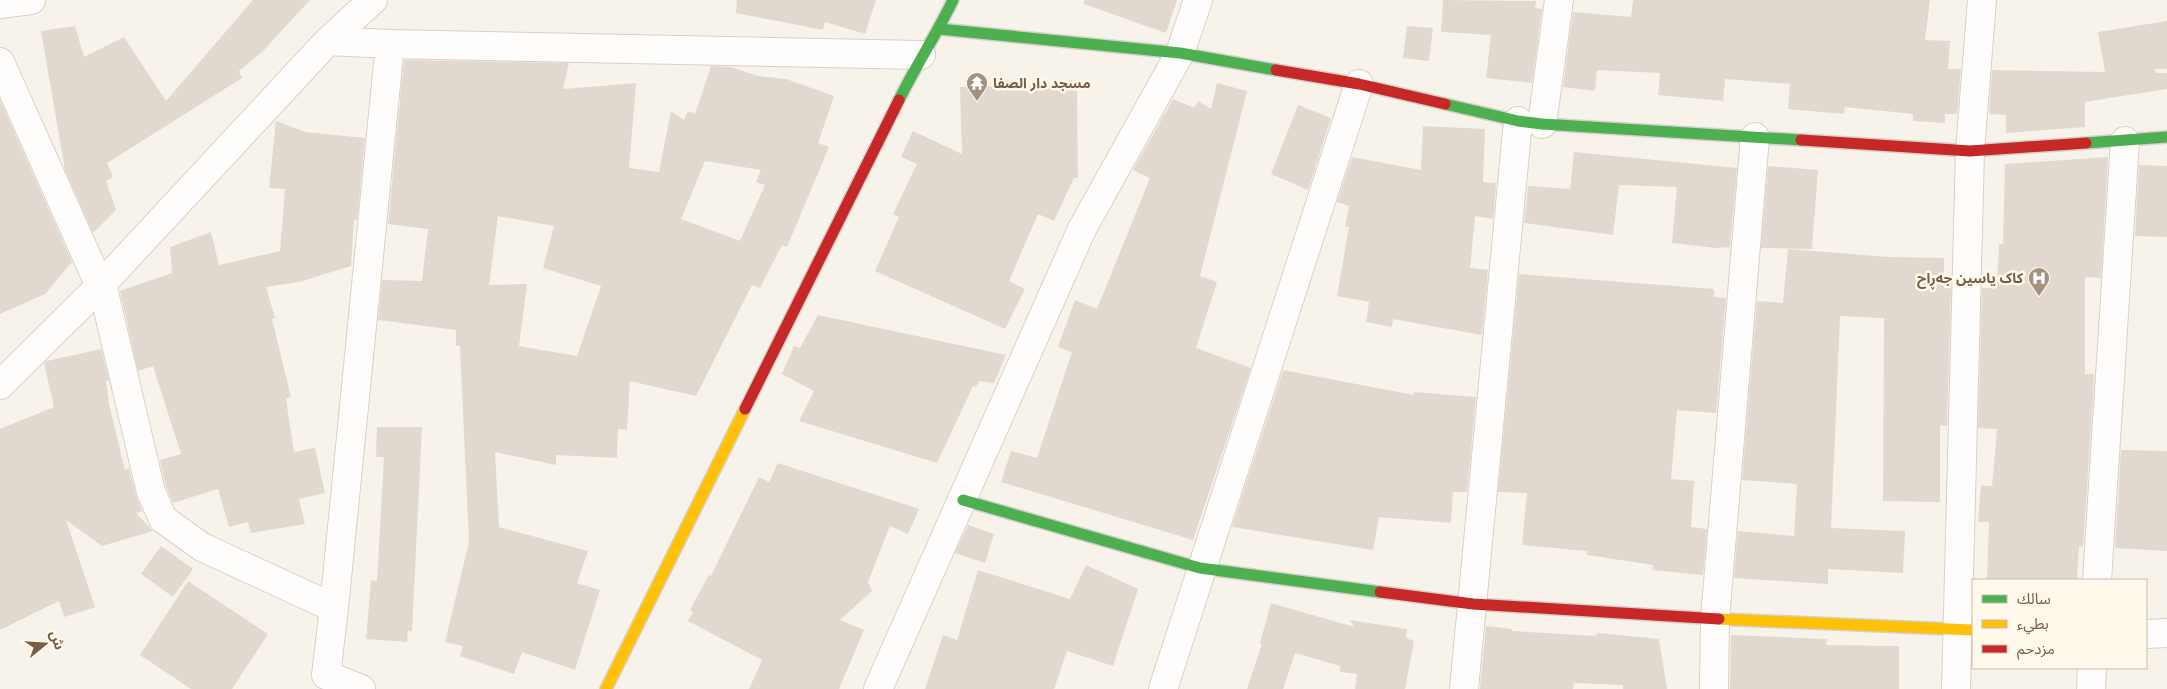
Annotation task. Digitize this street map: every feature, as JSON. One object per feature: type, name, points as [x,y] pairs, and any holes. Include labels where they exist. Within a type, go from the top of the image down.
[{"type":"street","points":[[0,4],[31,0]]},
{"type":"street","points":[[0,385],[101,285],[328,41],[373,0]]},
{"type":"street","points":[[606,689],[921,56],[939,29],[953,0]]},
{"type":"street","points":[[878,689],[1082,229],[1180,53],[1198,0]]},
{"type":"street","points":[[1464,689],[1530,123],[1559,0]]},
{"type":"street","points":[[1956,689],[1964,629],[1970,151],[1982,0]]},
{"type":"street","points":[[939,29],[1180,53],[1360,84],[1530,123],[1970,151],[2125,142],[2167,137]]},
{"type":"street","points":[[328,41],[921,56]]},
{"type":"street","points":[[361,689],[326,675],[390,44]]},
{"type":"street","points":[[0,62],[101,285],[151,492],[163,519],[202,547],[334,608]]},
{"type":"street","points":[[1163,689],[1200,568],[1360,84]]},
{"type":"street","points":[[1714,689],[1715,619],[1755,137]]},
{"type":"street","points":[[2096,579],[2125,142]]},
{"type":"street","points":[[962,500],[1200,568],[1473,604],[1715,619],[1964,629]]},
{"type":"street","points":[[2147,634],[2167,633]]},
{"type":"street","points":[[2091,689],[2092,669]]},
{"type":"building","points":[[253,0],[310,0],[262,52],[239,71],[242,78],[107,163],[113,177],[106,181],[116,210],[93,233],[65,170],[41,31],[75,26],[84,57],[124,37],[166,101]]},
{"type":"building","points":[[737,0],[876,0],[865,34],[825,22],[823,30],[736,13]]},
{"type":"building","points":[[1084,0],[1177,0],[1166,33],[1084,4]]},
{"type":"building","points":[[1443,0],[1536,1],[1535,8],[1542,9],[1532,83],[1486,78],[1491,35],[1441,32]]},
{"type":"building","points":[[1633,0],[1930,0],[1925,40],[1950,41],[1948,69],[1961,69],[1957,114],[1945,114],[1945,123],[1913,121],[1913,114],[1845,107],[1844,114],[1788,109],[1790,84],[1725,79],[1723,101],[1658,95],[1660,73],[1597,70],[1595,91],[1563,87],[1573,12],[1631,17]]},
{"type":"building","points":[[2167,21],[2167,69],[2155,69],[2156,73],[2167,73],[2167,89],[2085,102],[2085,127],[2006,133],[2006,115],[1989,114],[1992,70],[2105,72],[2098,32]]},
{"type":"building","points":[[1407,26],[1433,28],[1429,61],[1403,58]]},
{"type":"building","points":[[404,60],[569,63],[563,89],[636,83],[629,168],[659,172],[671,111],[684,120],[688,111],[695,114],[711,66],[730,67],[758,76],[786,79],[834,96],[818,143],[829,147],[787,247],[782,245],[760,288],[752,285],[696,396],[630,381],[627,430],[618,429],[617,458],[556,455],[556,465],[495,452],[499,527],[588,551],[577,583],[600,590],[575,670],[522,652],[514,674],[460,656],[463,646],[445,642],[469,542],[460,346],[456,346],[456,330],[378,320],[382,280],[422,281],[428,229],[388,224]],"holes":[[[705,161],[761,170],[756,182],[765,185],[740,241],[681,219]],[[498,216],[554,226],[543,268],[601,286],[577,356],[519,346],[527,284],[489,285]]]},
{"type":"building","points":[[1217,83],[1247,91],[1200,276],[1217,282],[1196,348],[1251,368],[1193,540],[1001,482],[1011,451],[1037,458],[1072,352],[1058,347],[1075,300],[1097,309],[1150,178],[1133,170],[1173,99],[1194,108],[1198,101],[1211,109]]},
{"type":"building","points":[[1077,85],[1078,178],[1074,178],[1054,221],[1038,214],[1009,281],[1025,289],[1005,329],[875,271],[899,217],[893,214],[917,164],[901,157],[913,131],[962,154],[960,87]]},
{"type":"building","points":[[0,100],[72,262],[45,294],[0,314]]},
{"type":"building","points":[[1298,105],[1331,118],[1308,190],[1271,174]]},
{"type":"building","points":[[276,121],[305,132],[365,138],[357,220],[354,219],[351,266],[299,282],[266,287],[275,318],[272,319],[291,397],[286,399],[294,452],[315,448],[325,493],[299,499],[305,524],[251,533],[248,522],[229,527],[218,489],[173,503],[166,487],[160,460],[181,454],[153,366],[138,371],[120,291],[172,273],[170,247],[211,232],[219,265],[280,251],[285,189],[269,188]]},
{"type":"building","points":[[1423,126],[1485,129],[1483,182],[1496,183],[1493,219],[1475,216],[1470,268],[1488,270],[1482,335],[1393,319],[1392,327],[1366,322],[1369,302],[1337,296],[1349,227],[1345,227],[1349,206],[1337,202],[1352,157],[1421,170]]},
{"type":"building","points":[[1574,152],[1737,168],[1730,247],[1716,248],[1672,243],[1677,187],[1619,185],[1613,235],[1524,223],[1528,186],[1570,189]]},
{"type":"building","points":[[2108,157],[2101,278],[2085,277],[2085,374],[2094,374],[2083,547],[2079,546],[2077,579],[1987,579],[1989,522],[1978,522],[1981,485],[1992,486],[1997,429],[1978,428],[1982,288],[1997,288],[1999,244],[2003,244],[2005,164]]},
{"type":"building","points":[[2139,165],[2167,166],[2167,237],[2135,236]]},
{"type":"building","points":[[1768,166],[1818,170],[1812,249],[1761,248]]},
{"type":"building","points":[[1788,249],[1888,257],[1944,258],[1944,288],[1951,288],[1947,426],[1940,425],[1940,502],[1883,501],[1884,318],[1840,316],[1831,528],[1905,531],[1903,573],[1828,569],[1828,584],[1734,578],[1738,531],[1794,536],[1797,484],[1742,480],[1757,301],[1783,303]]},
{"type":"building","points":[[1519,274],[1714,289],[1714,297],[1726,298],[1716,413],[1677,410],[1671,479],[1694,481],[1691,527],[1707,529],[1703,575],[1652,570],[1653,565],[1587,555],[1587,551],[1522,545],[1527,493],[1498,492]]},
{"type":"building","points":[[818,315],[1006,355],[994,383],[979,381],[976,387],[973,386],[937,463],[799,421],[814,391],[782,374],[794,346],[800,348]]},
{"type":"building","points":[[101,349],[109,380],[106,381],[109,404],[125,470],[129,468],[142,511],[136,513],[153,531],[102,546],[66,520],[95,607],[64,617],[59,601],[0,630],[0,429],[54,407],[44,363]]},
{"type":"building","points":[[1283,370],[1414,395],[1414,392],[1476,397],[1467,492],[1453,492],[1451,523],[1379,517],[1373,550],[1232,527]]},
{"type":"building","points":[[377,427],[422,427],[412,632],[408,630],[407,642],[366,639],[371,580],[377,581],[384,457],[376,457]]},
{"type":"building","points":[[2121,450],[2167,451],[2167,551],[2115,548]]},
{"type":"building","points":[[778,463],[919,509],[908,534],[890,526],[868,582],[872,591],[840,620],[864,630],[839,689],[749,689],[762,660],[688,621],[693,612],[690,610],[709,575],[711,576],[759,477],[769,482]]},
{"type":"building","points":[[968,525],[994,534],[985,563],[955,553]]},
{"type":"building","points":[[161,546],[193,569],[173,597],[141,574]]},
{"type":"building","points":[[1086,565],[1138,589],[1113,666],[1067,651],[1054,689],[925,689],[943,635],[957,640],[978,570],[1070,599]]},
{"type":"building","points":[[188,581],[268,634],[232,689],[191,689],[140,655]]},
{"type":"building","points":[[1271,603],[1354,627],[1350,620],[1407,629],[1406,638],[1414,641],[1405,689],[1355,689],[1357,674],[1340,672],[1340,666],[1295,653],[1283,689],[1247,689],[1262,644],[1260,643]]},
{"type":"building","points":[[1486,626],[1512,629],[1512,631],[1595,636],[1598,633],[1659,639],[1667,689],[1623,689],[1623,685],[1574,683],[1573,689],[1480,689]]},
{"type":"building","points":[[1731,635],[1827,639],[1826,645],[1899,646],[1899,689],[1730,689]]},
{"type":"traffic: fast","points":[[899,100],[953,0]]},
{"type":"traffic: fast","points":[[939,29],[1180,53],[1276,70]]},
{"type":"traffic: fast","points":[[1445,104],[1518,121],[1542,124],[1801,140]]},
{"type":"traffic: fast","points":[[2086,143],[2167,137]]},
{"type":"traffic: fast","points":[[963,500],[1200,568],[1380,592]]},
{"type":"traffic: slow","points":[[606,689],[745,409]]},
{"type":"traffic: slow","points":[[1719,619],[1972,630]]},
{"type":"traffic: jam","points":[[1276,70],[1359,84],[1445,104]]},
{"type":"traffic: jam","points":[[745,409],[899,100]]},
{"type":"traffic: jam","points":[[1801,140],[1970,151],[2086,143]]},
{"type":"traffic: jam","points":[[1380,592],[1473,604],[1719,619]]},
{"type":"place","name":"مسجد دار الصفا","points":[[977,102]]},
{"type":"place","name":"کاک یاسین جەڕاح","points":[[2039,297]]}]
